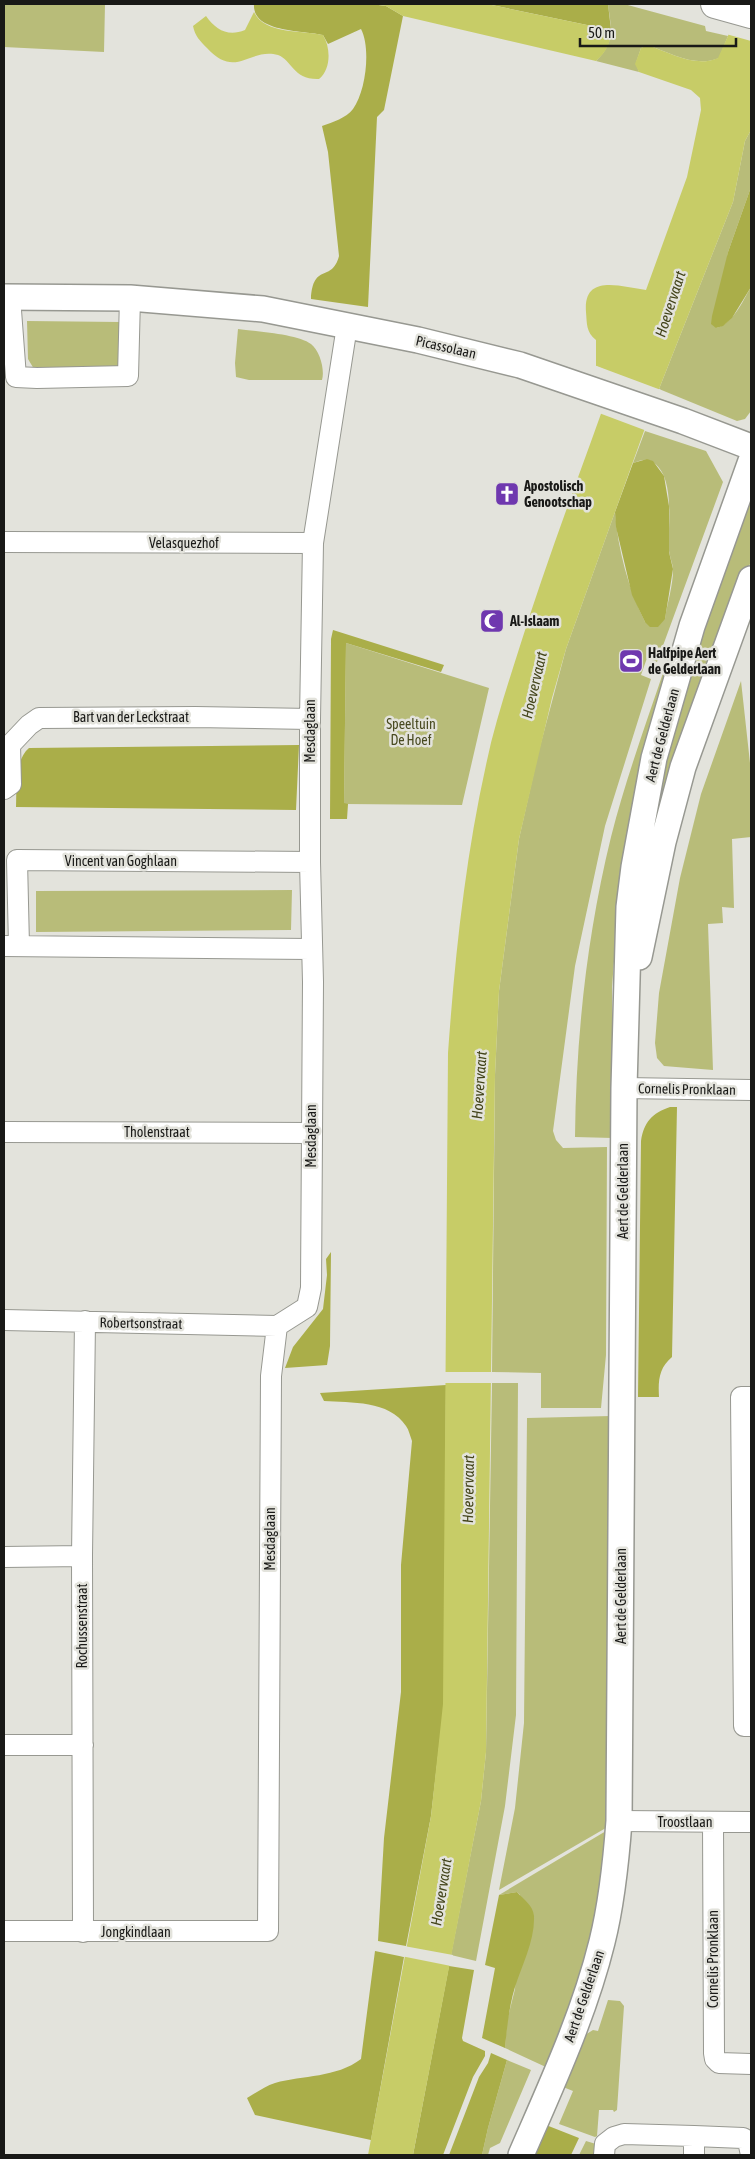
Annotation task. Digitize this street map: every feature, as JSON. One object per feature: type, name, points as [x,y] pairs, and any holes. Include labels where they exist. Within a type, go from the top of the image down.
[{"type":"highway","points":[[720,5],[751,14]]},
{"type":"street","name":"Picassolaan","points":[[130,298],[128,376],[16,377],[7,297],[130,298],[263,309],[448,346],[520,365],[582,385],[751,447]]},
{"type":"street","name":"Mesdaglaan","points":[[268,1931],[271,1376],[277,1326],[307,1307],[312,1288],[311,1133],[313,982],[310,862],[310,719],[314,543],[347,326]]},
{"type":"street","name":"Aert de Gelderlaan","points":[[521,2155],[590,1985],[602,1943],[612,1896],[620,1821],[624,1088],[629,907],[634,867],[654,758],[692,626],[751,460]]},
{"type":"street","name":"Velasquezhof","points":[[4,542],[314,543]]},
{"type":"street","name":"Aert de Gelderlaan","points":[[625,1020],[663,842],[683,767],[751,580]]},
{"type":"street","name":"Bart van der Leckstraat","points":[[4,789],[11,784],[10,745],[29,725],[39,718],[185,717],[310,719]]},
{"type":"street","name":"Vincent van Goghlaan","points":[[310,862],[17,860],[11,946],[311,949]]},
{"type":"street","name":"Cornelis Pronklaan","points":[[624,1088],[751,1090]]},
{"type":"street","name":"Tholenstraat","points":[[4,1132],[311,1133]]},
{"type":"street","name":"Robertsonstraat","points":[[4,1320],[277,1326]]},
{"type":"street","name":"Rochussenstraat","points":[[83,1932],[82,1556],[85,1321]]},
{"type":"street","points":[[751,1397],[741,1397],[747,1597],[744,1726],[751,1726]]},
{"type":"street","points":[[4,1557],[82,1556]]},
{"type":"street","points":[[4,1745],[83,1745]]},
{"type":"street","name":"Troostlaan","points":[[620,1821],[751,1822]]},
{"type":"street","name":"Cornelis Pronklaan","points":[[713,1822],[714,2053],[715,2059],[719,2063],[751,2064]]},
{"type":"street","name":"Jongkindlaan","points":[[4,1931],[268,1931]]},
{"type":"street","points":[[604,2155],[605,2144],[614,2136],[624,2134],[694,2145],[743,2138],[748,2141],[751,2155]]},
{"type":"green space","points":[[4,4],[105,4],[104,52],[4,47]]},
{"type":"green space","points":[[608,4],[624,4],[705,26],[706,31],[728,36],[719,58],[710,61],[683,58],[648,45],[641,48],[636,63],[639,72],[596,61],[607,47],[611,34]]},
{"type":"green space","points":[[751,130],[751,187],[728,252],[716,328],[733,317],[751,287],[751,411],[745,419],[737,421],[659,389],[733,202],[745,141]]},
{"type":"green space","points":[[27,321],[120,322],[120,363],[118,367],[34,369],[28,359]]},
{"type":"green space","points":[[238,329],[286,335],[311,344],[317,351],[321,361],[322,380],[249,380],[236,377],[235,363]]},
{"type":"green space","points":[[645,431],[706,451],[723,482],[657,662],[647,658],[641,675],[651,679],[605,826],[575,966],[553,1131],[556,1140],[563,1148],[607,1147],[606,1355],[601,1408],[541,1408],[541,1373],[492,1372],[495,1075],[499,991],[519,839],[538,754],[566,649],[615,512],[625,568],[645,622],[665,619],[673,570],[669,551],[668,489],[659,468],[651,461],[642,460],[633,463]]},
{"type":"green space","points":[[751,487],[751,561],[688,734],[657,839],[642,850],[673,700]]},
{"type":"green space","name":"Speeltuin De Hoef","points":[[346,643],[489,688],[462,805],[344,804]]},
{"type":"green space","points":[[669,663],[620,884],[612,987],[613,1138],[575,1137],[578,1061],[584,986],[595,911],[611,837],[630,771],[666,664]]},
{"type":"green space","points":[[741,681],[751,772],[751,837],[732,839],[734,908],[722,907],[723,923],[708,924],[713,1070],[664,1066],[657,1058],[655,1043],[659,993],[680,878],[701,794]]},
{"type":"green space","points":[[292,890],[291,930],[36,932],[36,891]]},
{"type":"green space","points":[[492,1383],[518,1383],[516,1715],[505,1806],[476,1961],[451,1955],[481,1801],[486,1752]]},
{"type":"green space","points":[[611,1416],[611,1825],[499,1890],[515,1808],[524,1723],[527,1418]]},
{"type":"green space","points":[[611,1828],[596,1930],[548,2068],[505,2048],[507,2021],[515,1989],[520,1895],[517,1892],[499,1895]]},
{"type":"green space","points":[[608,2000],[620,2001],[624,2006],[617,2110],[614,2112],[613,2110],[599,2110],[597,2136],[595,2137],[559,2124],[573,2091],[563,2087],[585,2035],[593,2030],[598,2031]]},
{"type":"green space","points":[[507,2060],[531,2070],[500,2143],[490,2148],[488,2155],[482,2155],[488,2128]]},
{"type":"green space","points":[[586,2141],[596,2144],[596,2155],[579,2155]]},
{"type":"shaded area","points":[[254,4],[371,4],[386,6],[403,16],[384,110],[377,117],[368,307],[311,299],[315,280],[332,269],[339,256],[328,152],[322,126],[347,115],[353,109],[361,92],[366,69],[366,47],[361,29],[328,44],[323,35],[270,25],[261,20],[256,13]]},
{"type":"shaded area","points":[[487,4],[608,4],[611,30]]},
{"type":"shaded area","points":[[751,187],[751,287],[732,318],[723,326],[716,328],[711,324],[712,316],[728,252]]},
{"type":"shaded area","points":[[647,459],[653,461],[664,476],[669,506],[669,552],[673,569],[665,619],[658,627],[650,627],[645,622],[632,595],[616,527],[615,512],[633,463]]},
{"type":"shaded area","points":[[333,630],[444,665],[441,672],[346,643],[344,803],[348,804],[347,819],[330,819],[331,639]]},
{"type":"shaded area","points":[[299,745],[296,810],[16,807],[19,767],[24,753],[29,748]]},
{"type":"shaded area","points":[[670,1107],[677,1107],[672,1357],[664,1366],[660,1375],[659,1397],[638,1397],[641,1141],[644,1129],[650,1119],[658,1112]]},
{"type":"shaded area","points":[[331,1252],[330,1346],[327,1365],[285,1368],[293,1347],[323,1309],[327,1275],[326,1259]]},
{"type":"shaded area","points":[[446,1385],[444,1704],[431,1816],[406,1946],[378,1941],[384,1838],[401,1692],[401,1565],[412,1441],[406,1426],[390,1411],[369,1404],[324,1401],[320,1393]]},
{"type":"shaded area","points":[[517,1892],[532,1909],[534,1925],[513,1995],[508,2017],[505,2048],[482,2038],[495,1968],[485,1965],[499,1895]]},
{"type":"shaded area","points":[[375,1951],[404,1957],[371,2140],[255,2115],[247,2098],[264,2088],[286,2080],[341,2070],[361,2059]]},
{"type":"shaded area","points":[[449,1966],[474,1970],[462,2038],[463,2041],[485,2051],[485,2056],[473,2077],[443,2155],[413,2155]]},
{"type":"shaded area","points":[[491,2053],[507,2060],[482,2155],[449,2155],[479,2077],[488,2063]]},
{"type":"shaded area","points":[[546,2125],[579,2138],[571,2155],[533,2155]]},
{"type":"water","points":[[371,4],[487,4],[611,30],[611,35],[603,54],[596,61],[403,16],[386,6]]},
{"type":"water","name":"Hoevervaart","points":[[737,4],[751,4],[751,130],[745,141],[733,202],[659,389],[566,649],[552,698],[519,839],[499,991],[495,1075],[486,1752],[481,1801],[413,2155],[368,2155],[431,1816],[443,1704],[448,1053],[454,980],[472,836],[489,750],[505,692],[530,614],[615,374],[596,366],[596,340],[590,334],[588,328],[587,300],[591,292],[597,287],[606,285],[646,290],[687,177],[701,110],[700,98],[691,90],[639,72],[635,64],[641,48],[648,45],[692,60],[710,61],[718,58],[728,36]]},
{"type":"water","points":[[254,12],[266,25],[275,28],[323,35],[326,40],[328,64],[323,75],[319,79],[304,76],[278,55],[259,55],[235,62],[226,61],[217,57],[207,48],[194,30],[193,26],[206,16],[223,31],[239,32],[245,30]]},
{"type":"pier","points":[[735,4],[751,4],[751,41],[726,34]]},
{"type":"pier","points":[[594,365],[661,390],[647,431],[599,413],[612,376],[595,369]]},
{"type":"pier","points":[[443,1372],[495,1372],[495,1383],[443,1383]]},
{"type":"pier","points":[[404,1946],[453,1955],[451,1966],[401,1956]]},
{"type":"place","name":"Apostolisch Genootschap","points":[[507,494]]},
{"type":"place","name":"Al-Islaam","points":[[492,621]]},
{"type":"place","name":"Halfpipe Aert de Gelderlaan","points":[[631,661]]}]
